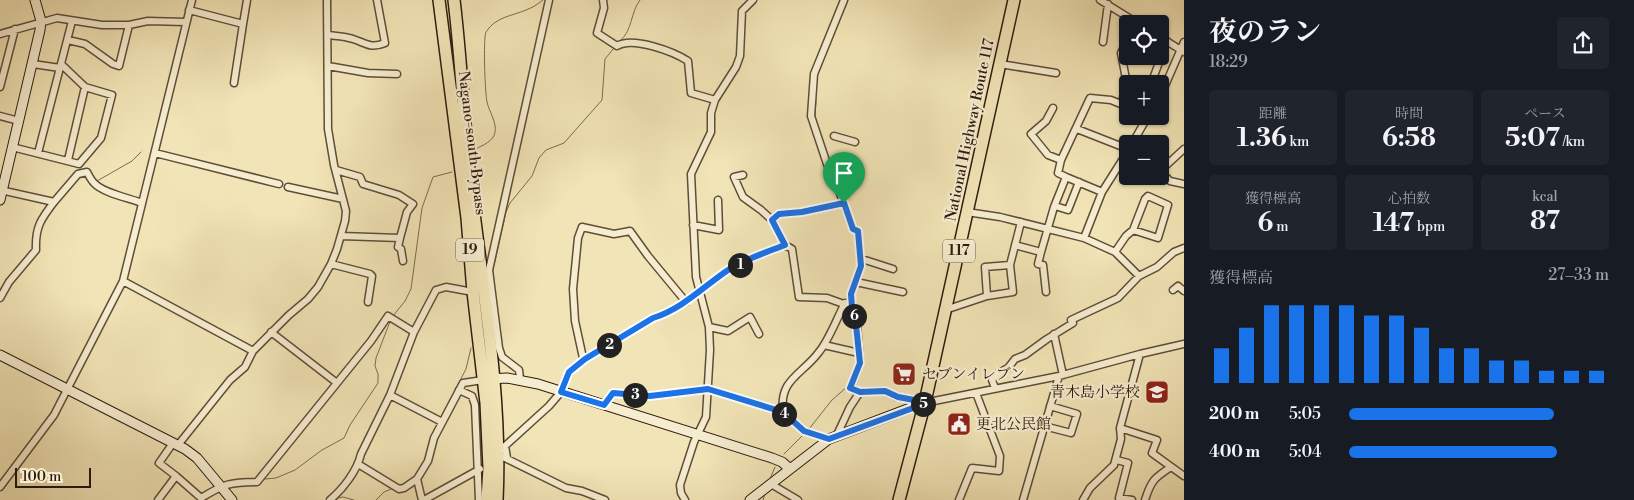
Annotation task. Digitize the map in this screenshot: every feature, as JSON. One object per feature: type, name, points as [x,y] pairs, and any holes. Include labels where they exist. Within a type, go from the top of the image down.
[{"type":"highway","name":"Nagano-south Bypass","points":[[439,0],[467,218],[473,292],[503,456],[497,500]]},
{"type":"highway","name":"Nagano-south Bypass","points":[[454,0],[472,198],[478,230],[488,379],[484,469],[488,500]]},
{"type":"highway","name":"National Highway Route 117","points":[[899,500],[925,402],[1014,0]]},
{"type":"street","points":[[0,200],[33,64],[40,21],[35,0]]},
{"type":"street","points":[[0,487],[54,415],[123,281],[192,0]]},
{"type":"street","points":[[234,84],[247,0]]},
{"type":"street","points":[[327,0],[328,129],[346,211],[345,221],[330,264],[318,287],[308,299],[253,351],[245,367],[230,380],[159,463],[201,498],[220,486],[239,482],[257,482],[371,341],[388,316],[414,332]]},
{"type":"street","points":[[328,35],[354,39],[366,45],[379,46],[385,44],[377,0]]},
{"type":"street","points":[[520,380],[519,370],[502,357],[499,348],[489,270],[549,0]]},
{"type":"street","points":[[603,0],[604,8],[597,33],[618,46],[626,43],[640,44],[663,49],[684,58],[690,66],[691,94],[715,100]]},
{"type":"street","points":[[685,500],[681,493],[680,485],[694,442],[706,417],[710,350],[709,328],[696,277],[691,174],[711,132],[711,113],[715,100],[736,67],[740,56],[742,10],[754,0]]},
{"type":"street","points":[[844,0],[814,74],[811,116],[827,164],[853,229],[858,231],[862,259],[851,294],[856,325],[859,367],[850,388],[860,392],[885,391],[898,397],[925,402],[1061,376],[1184,344]]},
{"type":"street","points":[[1100,0],[1126,15]]},
{"type":"street","points":[[1103,42],[1108,4]]},
{"type":"street","points":[[189,10],[243,24]]},
{"type":"street","points":[[0,34],[40,21],[57,18],[102,25],[129,25],[148,21],[186,22]]},
{"type":"street","points":[[38,153],[72,21]]},
{"type":"street","points":[[68,40],[85,44],[119,66],[129,25]]},
{"type":"street","points":[[0,87],[15,30]]},
{"type":"street","points":[[1169,42],[1182,51]]},
{"type":"street","points":[[1169,78],[1182,51],[1184,42]]},
{"type":"street","points":[[12,147],[79,164],[101,138],[104,130],[112,95],[86,87],[61,66],[33,64]]},
{"type":"street","points":[[1000,64],[1056,73]]},
{"type":"street","points":[[328,66],[368,73],[397,74]]},
{"type":"street","points":[[68,160],[86,87]]},
{"type":"street","points":[[1102,192],[1058,173],[1061,160],[1090,98],[1111,100],[1119,103]]},
{"type":"street","points":[[1053,108],[1046,121],[1031,134],[1048,155],[1061,160]]},
{"type":"street","points":[[0,116],[19,121]]},
{"type":"street","points":[[1077,128],[1119,146]]},
{"type":"street","points":[[834,136],[855,142]]},
{"type":"street","points":[[1169,163],[1184,149]]},
{"type":"street","points":[[155,153],[279,184]]},
{"type":"street","points":[[1084,238],[1102,192],[1119,165]]},
{"type":"street","points":[[336,170],[360,176],[363,184],[399,196],[413,204],[407,212],[398,247],[401,249],[403,261]]},
{"type":"street","points":[[0,298],[8,282],[36,250],[35,237],[40,222],[78,174],[88,172],[93,182],[98,186],[114,194],[142,202]]},
{"type":"street","points":[[743,175],[734,177],[743,197],[772,220],[785,245],[792,249],[799,297],[828,298],[852,307]]},
{"type":"street","points":[[1046,292],[1043,265],[1038,264],[1055,206],[1066,177]]},
{"type":"street","points":[[1169,180],[1184,184]]},
{"type":"street","points":[[1055,206],[1068,210],[1079,182]]},
{"type":"street","points":[[288,187],[343,199]]},
{"type":"street","points":[[2,190],[54,202]]},
{"type":"street","points":[[1115,252],[1126,236],[1133,230],[1145,199],[1148,196],[1168,205],[1158,238],[1133,230]]},
{"type":"street","points":[[693,225],[719,230],[718,200]]},
{"type":"street","points":[[772,220],[779,214],[802,212],[844,203]]},
{"type":"street","points":[[967,212],[1000,217],[1084,238],[1115,252],[1140,276]]},
{"type":"street","points":[[946,307],[952,308],[987,296],[1013,292],[1010,265],[1021,222]]},
{"type":"street","points":[[585,359],[583,358],[575,321],[572,289],[578,238],[582,227],[614,234],[630,231],[686,302]]},
{"type":"street","points":[[340,236],[400,238]]},
{"type":"street","points":[[605,500],[582,491],[566,488],[503,456],[505,446],[549,406],[561,392],[569,372],[585,359],[653,318],[686,302],[730,269],[785,245]]},
{"type":"street","points":[[1015,245],[1042,252]]},
{"type":"street","points":[[995,388],[992,380],[996,374],[1008,368],[1015,359],[1025,355],[1072,323],[1071,320],[1118,298],[1140,276],[1157,267],[1174,252],[1184,248]]},
{"type":"street","points":[[862,259],[893,269]]},
{"type":"street","points":[[330,264],[370,274],[372,276],[368,302]]},
{"type":"street","points":[[987,296],[985,267],[1010,265]]},
{"type":"street","points":[[123,281],[253,351]]},
{"type":"street","points":[[856,282],[903,292]]},
{"type":"street","points":[[1173,290],[1178,286],[1184,291]]},
{"type":"street","points":[[330,500],[338,494],[358,464],[360,454],[390,395],[414,332],[436,290],[446,287],[473,292]]},
{"type":"street","points":[[783,412],[781,400],[786,386],[820,351],[845,304]]},
{"type":"street","points":[[709,328],[728,330],[750,317],[760,334]]},
{"type":"street","points":[[271,332],[337,383]]},
{"type":"street","points":[[1023,500],[1050,406],[1061,376],[1054,334]]},
{"type":"street","points":[[824,345],[859,353]]},
{"type":"street","points":[[1083,500],[1090,488],[1114,465],[1116,460],[1121,439],[1120,428],[1140,354]]},
{"type":"street","points":[[0,355],[176,444],[197,458],[232,500]]},
{"type":"street","points":[[358,464],[399,489],[418,479],[428,461],[434,438],[463,383],[488,379],[520,380],[561,392],[772,458],[782,462],[790,469]]},
{"type":"street","points":[[604,405],[613,393],[650,396],[708,389],[783,412],[807,432],[832,438]]},
{"type":"street","points":[[459,390],[472,396],[476,404],[484,469],[479,500]]},
{"type":"street","points":[[832,438],[860,392]]},
{"type":"street","points":[[959,500],[972,468],[999,471],[1000,456],[976,393]]},
{"type":"street","points":[[390,395],[442,422]]},
{"type":"street","points":[[750,500],[832,438],[917,408],[925,402]]},
{"type":"street","points":[[1044,426],[1071,433],[1075,420],[1076,414],[1050,406]]},
{"type":"street","points":[[1120,428],[1157,440],[1152,453],[1184,476]]},
{"type":"street","points":[[1116,460],[1128,463],[1119,498],[1132,500]]},
{"type":"street","points":[[1145,500],[1151,483],[1156,476],[1171,467]]},
{"type":"street","points":[[418,479],[423,500],[484,469]]},
{"type":"street","points":[[158,500],[176,476]]},
{"type":"street","points":[[771,484],[798,500]]},
{"type":"waterway","points":[[476,149],[490,140],[494,135],[495,128],[486,96],[484,55],[486,32],[499,20],[530,8],[543,0]]},
{"type":"waterway","points":[[620,41],[627,32],[634,10],[640,0]]},
{"type":"waterway","points":[[832,39],[848,0]]},
{"type":"waterway","points":[[495,296],[493,270],[506,212],[510,203],[532,176],[539,158],[546,150],[564,143],[602,100],[605,59],[614,48]]},
{"type":"waterway","points":[[817,76],[827,51]]},
{"type":"waterway","points":[[815,118],[816,99]]},
{"type":"waterway","points":[[97,181],[132,161],[141,152]]},
{"type":"waterway","points":[[829,160],[844,190],[852,217]]},
{"type":"waterway","points":[[393,316],[405,301],[411,289],[422,208],[433,177],[452,172]]},
{"type":"waterway","points":[[79,178],[86,177]]},
{"type":"waterway","points":[[265,479],[276,478],[295,470],[322,450],[344,438],[350,425],[378,383],[378,374],[375,366],[376,358],[391,319]]},
{"type":"waterway","points":[[442,415],[466,369],[471,348]]},
{"type":"waterway","points":[[856,356],[856,364]]},
{"type":"waterway","points":[[809,429],[832,400],[848,386]]},
{"type":"waterway","points":[[429,443],[437,425]]},
{"type":"waterway","points":[[784,454],[804,434]]},
{"type":"waterway","points":[[770,479],[775,467]]},
{"type":"waterway","points":[[376,500],[384,492],[391,489]]},
{"type":"waterway","points":[[763,500],[765,494]]},
{"type":"waterway","points":[[338,498],[343,497],[354,500]]},
{"type":"place","name":"セブンイレブン","points":[[904,374]]},
{"type":"place","name":"青木島小学校","points":[[1157,392]]},
{"type":"place","name":"更北公民館","points":[[959,424]]},
{"type":"route","points":[[844,203],[853,229],[858,231],[862,259],[851,294],[860,363],[850,388],[856,392],[885,391],[898,397],[925,402],[917,408],[829,439],[804,431],[783,412],[708,389],[650,396],[613,393],[604,405],[561,392],[569,372],[585,359],[653,318],[686,302],[730,269],[785,245],[772,220],[779,214],[814,210],[844,203]]}]
